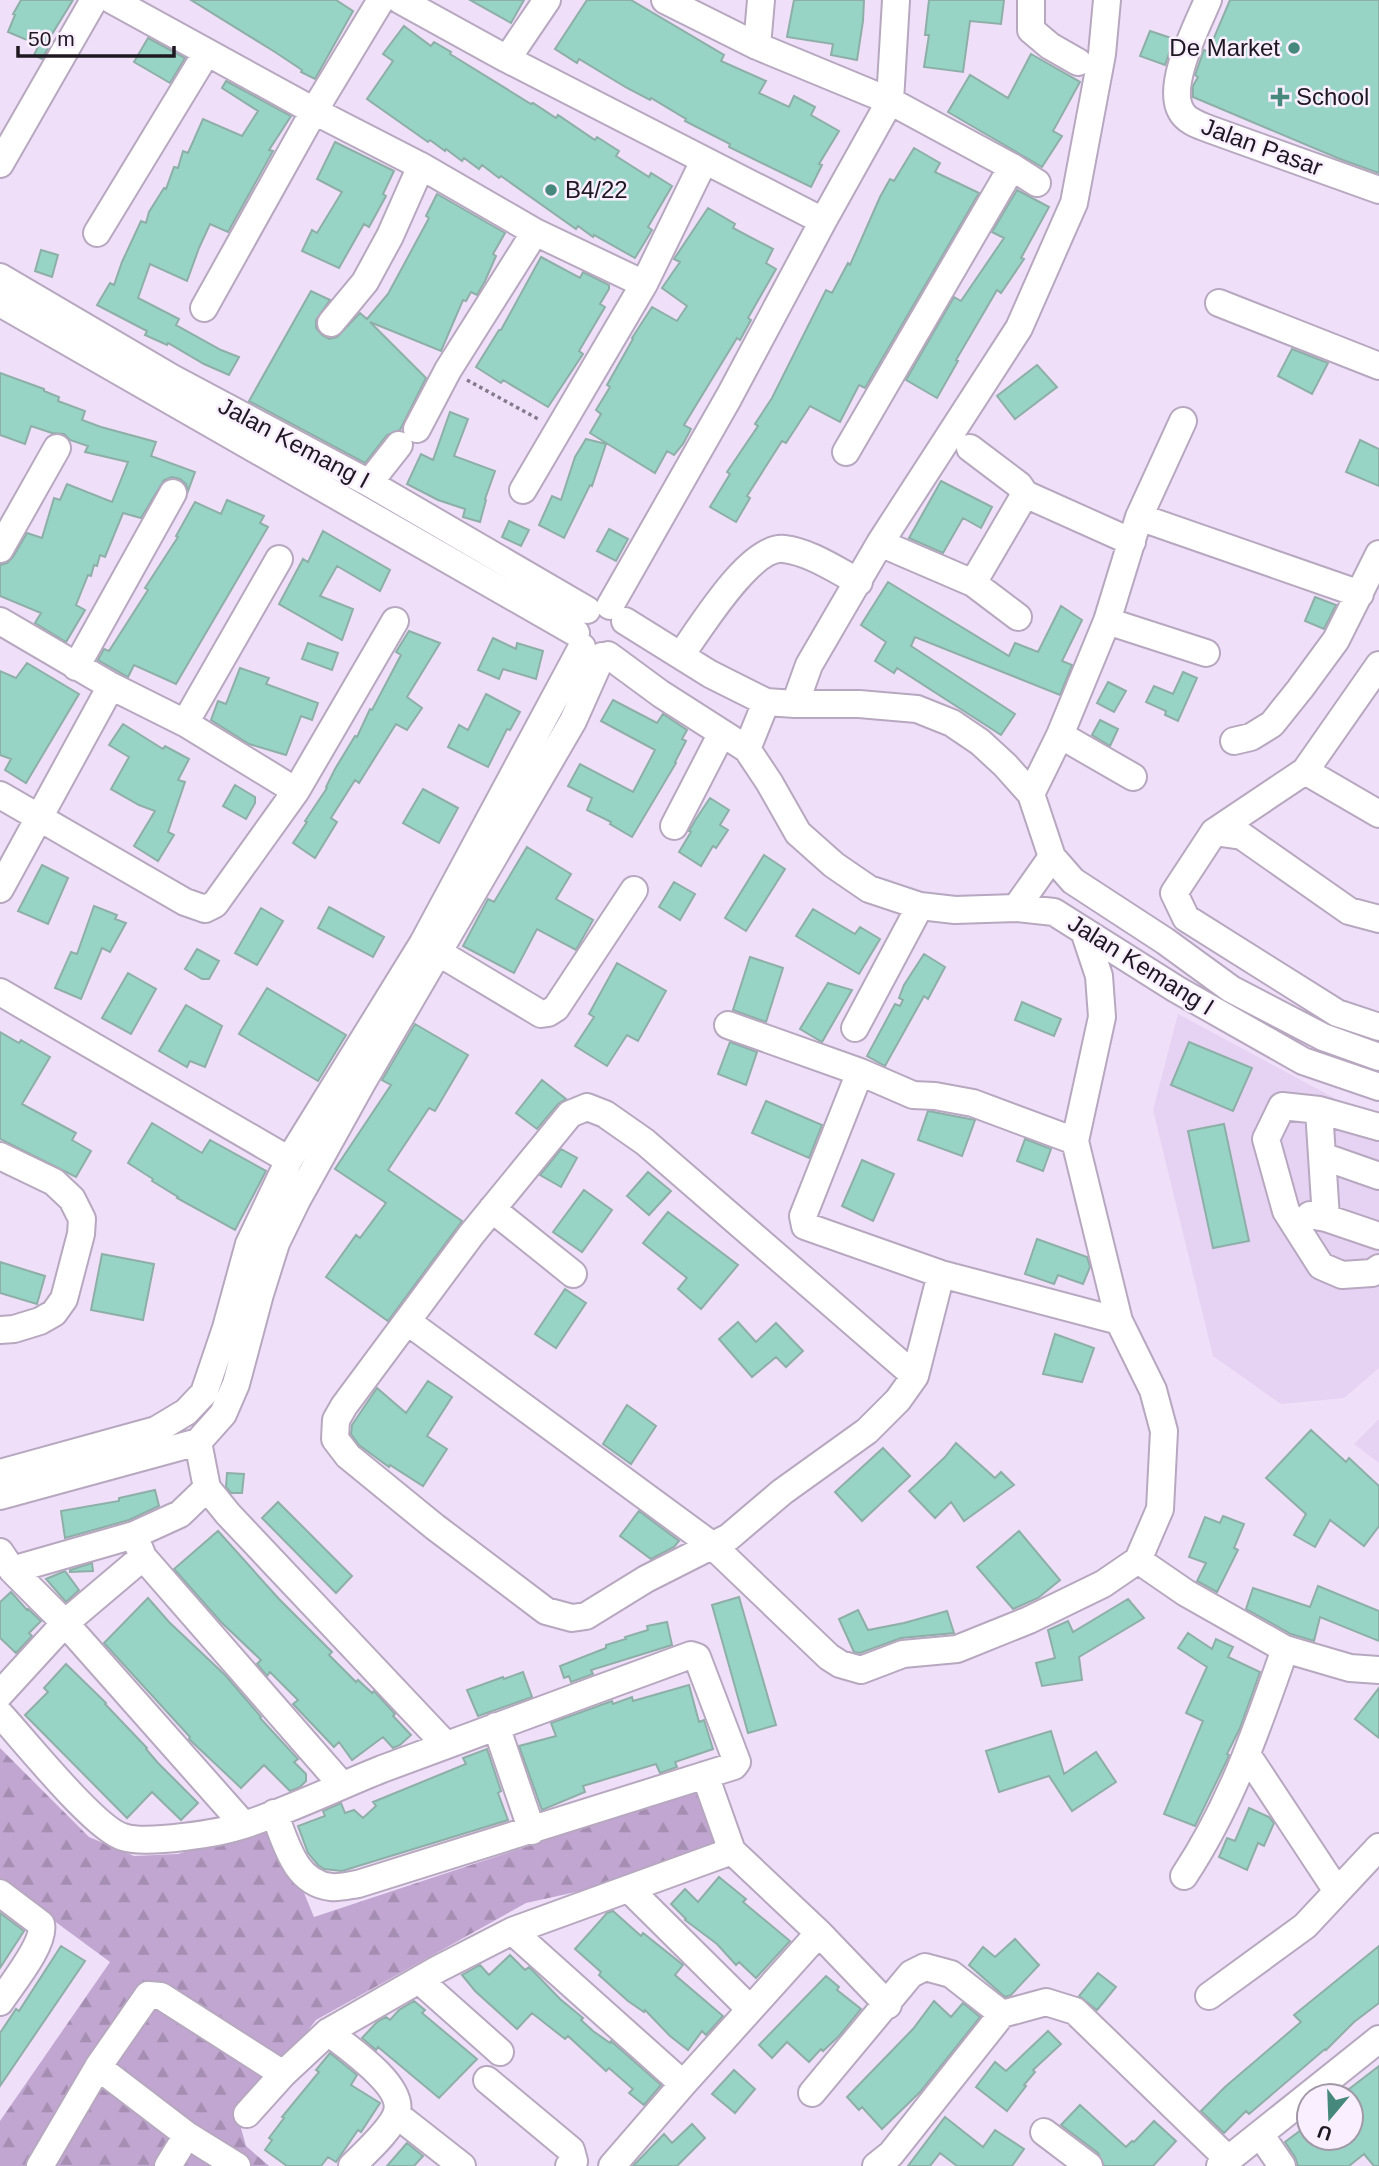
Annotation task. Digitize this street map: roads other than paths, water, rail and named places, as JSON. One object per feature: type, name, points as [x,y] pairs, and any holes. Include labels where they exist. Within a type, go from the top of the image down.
[{"type":"street","points":[[0,164],[94,0]]},
{"type":"street","points":[[112,0],[314,111],[421,166],[535,232],[643,284]]},
{"type":"street","points":[[204,308],[314,111],[381,0]]},
{"type":"street","points":[[400,0],[507,59],[823,221]]},
{"type":"street","points":[[507,59],[547,0]]},
{"type":"street","points":[[665,0],[757,47],[890,101],[1037,183]]},
{"type":"street","points":[[757,47],[761,0]]},
{"type":"street","points":[[0,1496],[198,1442],[223,1414],[236,1384],[276,1242],[598,633],[890,101],[896,0]]},
{"type":"street","points":[[1031,0],[1031,30],[1050,46],[1078,62]]},
{"type":"street","points":[[795,704],[809,665],[880,543],[1019,328],[1074,203],[1102,54],[1107,0]]},
{"type":"street","name":"Jalan Pasar","points":[[1208,0],[1178,80],[1175,94],[1182,114],[1209,129],[1379,190]]},
{"type":"street","points":[[97,233],[207,52]]},
{"type":"street","points":[[523,490],[643,284],[704,161]]},
{"type":"street","points":[[344,307],[365,282],[390,236],[421,166]]},
{"type":"street","points":[[846,452],[1012,167]]},
{"type":"street","points":[[369,483],[408,437],[535,232]]},
{"type":"street","name":"Jalan Kemang I","points":[[0,277],[172,377],[369,483],[598,633],[661,694],[747,750],[798,833],[834,865],[869,889],[920,906],[978,910],[1016,908],[1054,912],[1176,989],[1303,1061],[1376,1086]]},
{"type":"street","name":"Jalan Kemang I","points":[[0,303],[598,633],[681,655],[710,674],[766,702],[859,704],[917,709],[952,723],[981,742],[1031,794],[1052,857],[1073,881],[1165,941],[1231,989],[1323,1037],[1379,1058]]},
{"type":"street","points":[[1219,303],[1379,366]]},
{"type":"street","points":[[1031,794],[1060,735],[1107,621],[1139,517],[1183,421]]},
{"type":"street","points":[[0,549],[57,448]]},
{"type":"street","points":[[970,448],[1019,485],[1025,494],[1132,542]]},
{"type":"street","points":[[76,667],[173,493]]},
{"type":"street","points":[[973,583],[1025,494]]},
{"type":"street","points":[[1139,517],[1360,594]]},
{"type":"street","points":[[880,543],[973,583],[1018,617]]},
{"type":"street","points":[[681,655],[738,577],[767,551],[783,548],[804,554],[859,582]]},
{"type":"street","points":[[1234,741],[1251,737],[1272,724],[1336,640],[1379,554]]},
{"type":"street","points":[[185,723],[279,559]]},
{"type":"street","points":[[0,621],[76,667],[185,723],[296,791]]},
{"type":"street","points":[[0,795],[185,902],[205,909],[215,904],[296,791],[395,621]]},
{"type":"street","points":[[1107,621],[1206,653]]},
{"type":"street","points":[[1379,664],[1371,690],[1305,771],[1214,832],[1174,892],[1186,918],[1337,1013],[1379,1027]]},
{"type":"street","points":[[0,889],[111,686]]},
{"type":"street","points":[[747,750],[766,702]]},
{"type":"street","points":[[674,827],[722,733]]},
{"type":"street","points":[[1060,735],[1133,777]]},
{"type":"street","points":[[1305,771],[1379,814]]},
{"type":"street","points":[[1214,832],[1242,836],[1349,911],[1379,919]]},
{"type":"street","points":[[1016,908],[1052,857]]},
{"type":"street","points":[[431,948],[541,1014],[548,1013],[556,1008],[634,890]]},
{"type":"street","points":[[855,1028],[920,906]]},
{"type":"street","points":[[1093,937],[1102,1017],[1075,1141],[1119,1321],[1153,1390],[1164,1431],[1160,1509],[1147,1567]]},
{"type":"street","points":[[0,1473],[156,1430],[186,1412],[204,1393],[226,1328],[249,1244],[289,1160],[431,948]]},
{"type":"street","points":[[1176,989],[1192,961]]},
{"type":"street","points":[[0,992],[289,1160]]},
{"type":"street","points":[[728,1025],[860,1072],[913,1095],[972,1103],[1075,1141]]},
{"type":"street","points":[[1379,1058],[1373,1125],[1319,1110],[1282,1106],[1266,1139],[1286,1211],[1321,1266],[1342,1275],[1372,1273],[1379,1268]]},
{"type":"street","points":[[860,1072],[803,1216],[805,1226],[941,1274],[1119,1321]]},
{"type":"street","points":[[915,1376],[645,1142],[596,1109],[587,1107],[570,1114],[492,1209],[344,1406],[336,1420],[335,1439],[348,1456],[435,1527],[546,1611],[561,1616],[586,1616],[675,1563],[729,1537],[782,1492],[867,1431],[898,1400],[915,1376],[941,1274]]},
{"type":"street","points":[[1319,1110],[1326,1218]]},
{"type":"street","points":[[0,1156],[54,1182],[72,1199],[82,1219],[64,1299],[54,1313],[15,1329],[0,1330]]},
{"type":"street","points":[[1322,1156],[1379,1176]]},
{"type":"street","points":[[492,1209],[573,1274]]},
{"type":"street","points":[[1286,1211],[1326,1218],[1379,1236]]},
{"type":"street","points":[[408,1322],[713,1546],[829,1657],[840,1664],[861,1670],[903,1654],[957,1648],[994,1635],[1103,1584],[1147,1567]]},
{"type":"street","points":[[198,1442],[207,1488],[228,1514],[446,1745]]},
{"type":"street","points":[[0,1694],[138,1546],[180,1514],[207,1488]]},
{"type":"street","points":[[6,1561],[138,1546]]},
{"type":"street","points":[[138,1546],[342,1785]]},
{"type":"street","points":[[6,1561],[65,1623],[244,1825]]},
{"type":"street","points":[[1147,1567],[1186,1593],[1285,1649],[1350,1668],[1379,1670]]},
{"type":"street","points":[[1184,1876],[1210,1838],[1248,1756],[1285,1649]]},
{"type":"street","points":[[0,1714],[99,1822],[124,1838],[156,1839],[244,1825],[342,1785],[496,1726],[695,1656],[737,1762],[709,1785],[532,1831],[358,1884],[332,1887],[308,1879],[299,1871],[274,1813]]},
{"type":"street","points":[[496,1726],[532,1831]]},
{"type":"street","points":[[1248,1756],[1337,1891]]},
{"type":"street","points":[[709,1785],[729,1842],[888,2005]]},
{"type":"street","points":[[247,2114],[283,2074],[328,2032],[419,1980],[512,1931],[629,1889],[729,1842]]},
{"type":"street","points":[[1209,1996],[1306,1926],[1379,1847]]},
{"type":"street","points":[[629,1889],[750,2009]]},
{"type":"street","points":[[0,1893],[41,1924],[43,1930],[37,1945],[0,2002]]},
{"type":"street","points":[[512,1931],[682,2084]]},
{"type":"street","points":[[615,2165],[682,2084],[819,1934]]},
{"type":"street","points":[[812,2093],[888,2005],[911,1974],[925,1967],[951,1974],[1002,2014]]},
{"type":"street","points":[[419,1980],[500,2052]]},
{"type":"street","points":[[40,2166],[98,2067],[144,2000],[154,1994],[283,2074]]},
{"type":"street","points":[[876,2166],[891,2154],[1002,2014],[1046,2002],[1075,2011],[1224,2163],[1379,2039]]},
{"type":"street","points":[[328,2032],[374,2069],[386,2083],[398,2105],[397,2115],[386,2130],[352,2166]]},
{"type":"street","points":[[98,2067],[187,2135],[237,2166]]},
{"type":"street","points":[[487,2080],[571,2150],[574,2161],[569,2166]]},
{"type":"street","points":[[397,2115],[462,2166]]},
{"type":"street","points":[[1044,2132],[1089,2166]]},
{"type":"street","points":[[1259,2134],[1282,2166]]},
{"type":"street","points":[[168,2166],[187,2135]]},
{"type":"place","name":"De Market","points":[[1294,48]]},
{"type":"place","name":"School","points":[[1280,97]]},
{"type":"place","name":"B4/22","points":[[551,190]]}]
